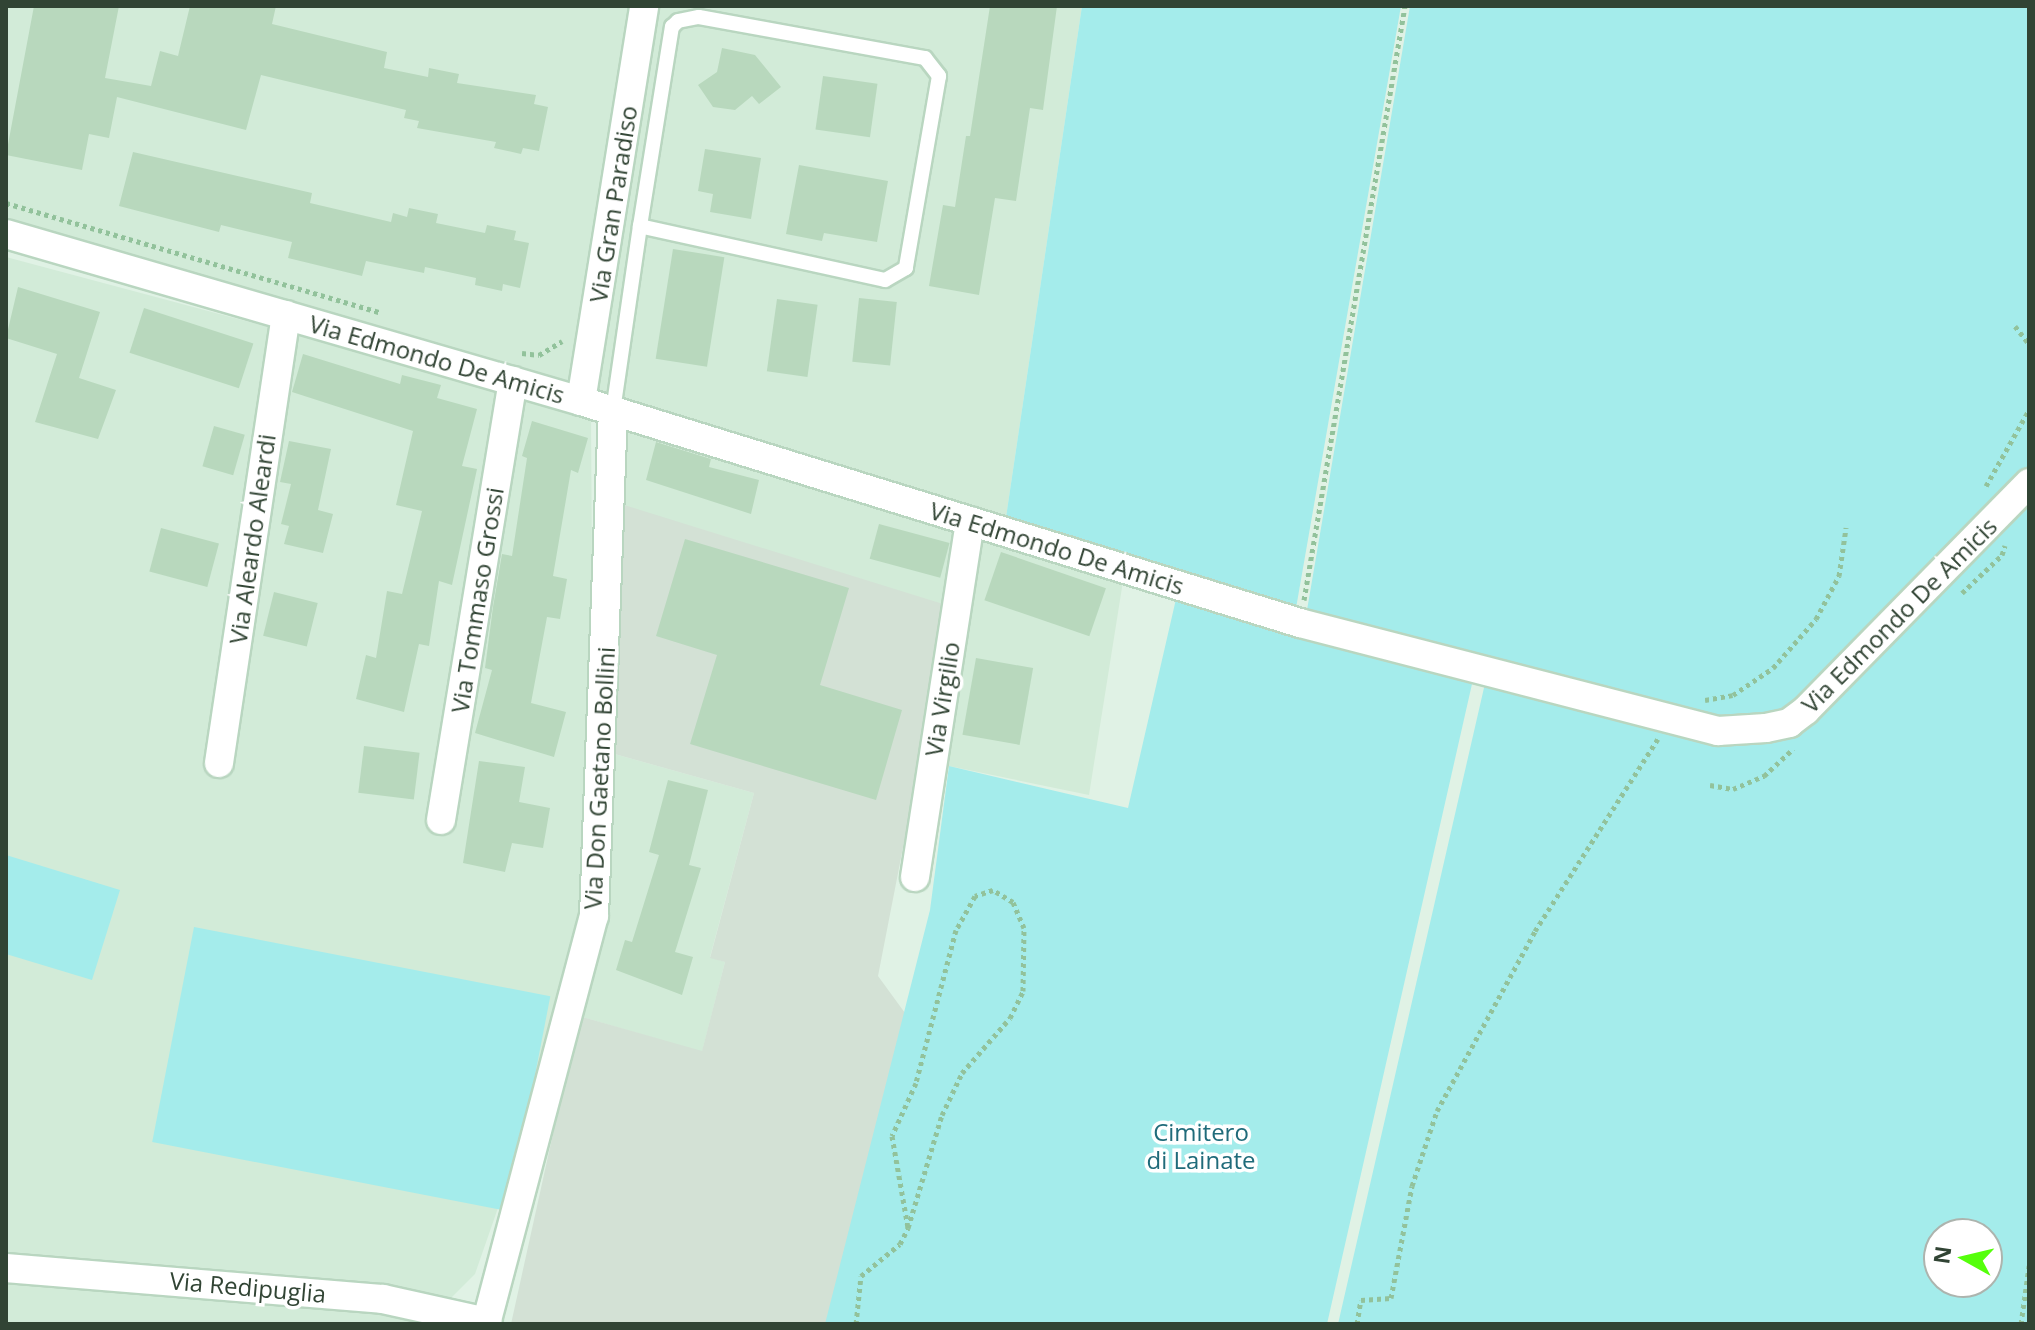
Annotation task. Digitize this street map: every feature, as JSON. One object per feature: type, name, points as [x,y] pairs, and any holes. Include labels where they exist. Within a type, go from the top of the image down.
[{"type":"street","name":"Via Gran Paradiso","points":[[581,401],[644,6]]},
{"type":"street","name":"Via Edmondo De Amicis","points":[[6,234],[581,401],[1300,623],[1667,719],[1746,732],[1789,723],[2029,483]]},
{"type":"street","name":"Via Aleardo Aleardi","points":[[219,763],[286,315]]},
{"type":"street","name":"Via Tommaso Grossi","points":[[441,820],[513,381]]},
{"type":"street","name":"Via Don Gaetano Bollini","points":[[486,1323],[594,916],[613,411]]},
{"type":"street","name":"Via Virgilio","points":[[915,877],[970,521]]},
{"type":"street","name":"Via Redipuglia","points":[[6,1268],[323,1293],[447,1319],[486,1323]]},
{"type":"lane","points":[[613,411],[640,226],[672,27],[678,21],[699,17],[925,58],[939,76],[906,268],[885,280],[640,226]]},
{"type":"path","points":[[1300,623],[1405,6]]},
{"type":"path","points":[[6,203],[389,315]]},
{"type":"path","points":[[2015,326],[2029,344]]},
{"type":"path","points":[[512,351],[527,355],[552,351],[562,344],[564,328]]},
{"type":"path","points":[[1701,701],[1733,695],[1773,668],[1816,619],[1839,576],[1846,528]]},
{"type":"path","points":[[1357,1324],[1361,1300],[1391,1298],[1412,1186],[1437,1111],[1535,931],[1653,751],[1667,719]]},
{"type":"path","points":[[856,1324],[861,1276],[900,1244],[908,1228],[955,1087],[982,1046],[1010,1018],[1023,991],[1024,928],[1013,902],[993,890],[975,896],[956,930],[916,1083],[892,1136],[908,1228]]},
{"type":"path","points":[[2021,1324],[2029,1266]]},
{"type":"shaded area","points":[[6,6],[1082,6],[1005,524],[6,224]]},
{"type":"shaded area","points":[[6,257],[591,413],[594,879],[568,1007],[475,1274],[425,1324],[6,1324]]},
{"type":"shaded area","points":[[625,420],[1124,575],[1089,795],[920,760],[621,504]]},
{"type":"shaded area","points":[[621,504],[943,604],[920,760],[878,976],[905,1013],[826,1324],[511,1324],[579,1016],[702,1051],[725,962],[710,958],[754,793],[611,753]]},
{"type":"shaded area","points":[[611,753],[754,793],[710,957],[725,962],[702,1052],[579,1016]]},
{"type":"green space","points":[[1082,6],[1401,6],[1295,614],[1005,524]]},
{"type":"green space","points":[[1410,6],[2029,6],[2029,1324],[1338,1324],[1489,666],[1306,616]]},
{"type":"green space","name":"Cimitero di Lainate","points":[[1176,599],[1472,684],[1327,1324],[825,1324],[930,910],[949,766],[1128,808]]},
{"type":"green space","points":[[6,855],[120,890],[92,980],[6,954]]},
{"type":"green space","points":[[194,927],[550,996],[509,1211],[152,1142]]},
{"type":"building","points":[[34,6],[119,6],[105,78],[151,86],[160,51],[178,56],[190,6],[276,6],[272,24],[387,52],[384,68],[428,77],[429,68],[459,74],[457,83],[536,95],[534,104],[548,107],[539,151],[523,148],[521,154],[494,148],[496,142],[417,128],[419,121],[404,118],[406,110],[261,75],[246,130],[117,97],[109,138],[89,134],[82,170],[6,155]]},
{"type":"building","points":[[990,6],[1057,6],[1043,110],[1030,108],[1016,201],[995,198],[979,295],[929,286],[943,205],[955,207],[966,136],[970,136]]},
{"type":"building","points":[[722,48],[755,55],[781,87],[759,104],[752,96],[735,110],[713,107],[698,85],[717,72]]},
{"type":"building","points":[[823,76],[877,84],[870,137],[815,129]]},
{"type":"building","points":[[705,149],[761,158],[751,219],[710,212],[713,194],[698,191]]},
{"type":"building","points":[[133,152],[312,193],[310,203],[391,222],[393,213],[407,217],[409,208],[438,214],[436,223],[485,233],[487,225],[516,231],[514,240],[529,243],[520,288],[503,284],[502,291],[475,285],[476,278],[425,267],[424,273],[366,261],[362,276],[288,258],[292,242],[221,225],[219,232],[119,206]]},
{"type":"building","points":[[799,165],[888,181],[877,242],[824,233],[822,241],[786,234]]},
{"type":"building","points":[[673,249],[724,257],[707,367],[656,359]]},
{"type":"building","points":[[18,287],[100,312],[79,378],[116,390],[98,439],[35,422],[57,354],[6,338]]},
{"type":"building","points":[[859,298],[897,302],[890,366],[852,362]]},
{"type":"building","points":[[777,299],[818,305],[807,377],[767,371]]},
{"type":"building","points":[[144,308],[253,344],[239,388],[129,353]]},
{"type":"building","points":[[303,354],[400,384],[402,375],[441,385],[437,398],[477,409],[462,466],[477,469],[452,585],[439,581],[429,646],[419,644],[404,712],[356,699],[366,655],[376,658],[387,591],[402,594],[422,511],[396,505],[413,431],[292,392]]},
{"type":"building","points":[[532,421],[588,438],[578,473],[571,470],[553,576],[567,579],[560,619],[547,617],[531,703],[566,712],[554,757],[475,733],[492,670],[485,668],[502,554],[512,556],[527,458],[522,456]]},
{"type":"building","points":[[214,426],[245,435],[233,475],[202,466]]},
{"type":"building","points":[[289,441],[331,449],[318,510],[333,514],[323,553],[284,544],[289,526],[281,524],[291,484],[280,482]]},
{"type":"building","points":[[656,442],[711,459],[709,467],[759,480],[751,514],[646,480]]},
{"type":"building","points":[[879,524],[950,543],[940,578],[870,559]]},
{"type":"building","points":[[161,528],[219,544],[207,587],[149,571]]},
{"type":"building","points":[[685,539],[849,588],[820,685],[902,710],[876,800],[690,744],[717,655],[656,636]]},
{"type":"building","points":[[1001,552],[1106,588],[1089,636],[984,600]]},
{"type":"building","points":[[274,592],[318,603],[307,647],[263,636]]},
{"type":"building","points":[[976,658],[1033,668],[1020,745],[962,735]]},
{"type":"building","points":[[364,746],[420,753],[414,799],[358,793]]},
{"type":"building","points":[[479,761],[525,767],[519,802],[550,808],[543,848],[512,843],[505,872],[463,863]]},
{"type":"building","points":[[668,780],[708,790],[689,865],[701,868],[675,952],[693,957],[682,995],[616,970],[625,940],[632,942],[659,855],[649,852]]}]
